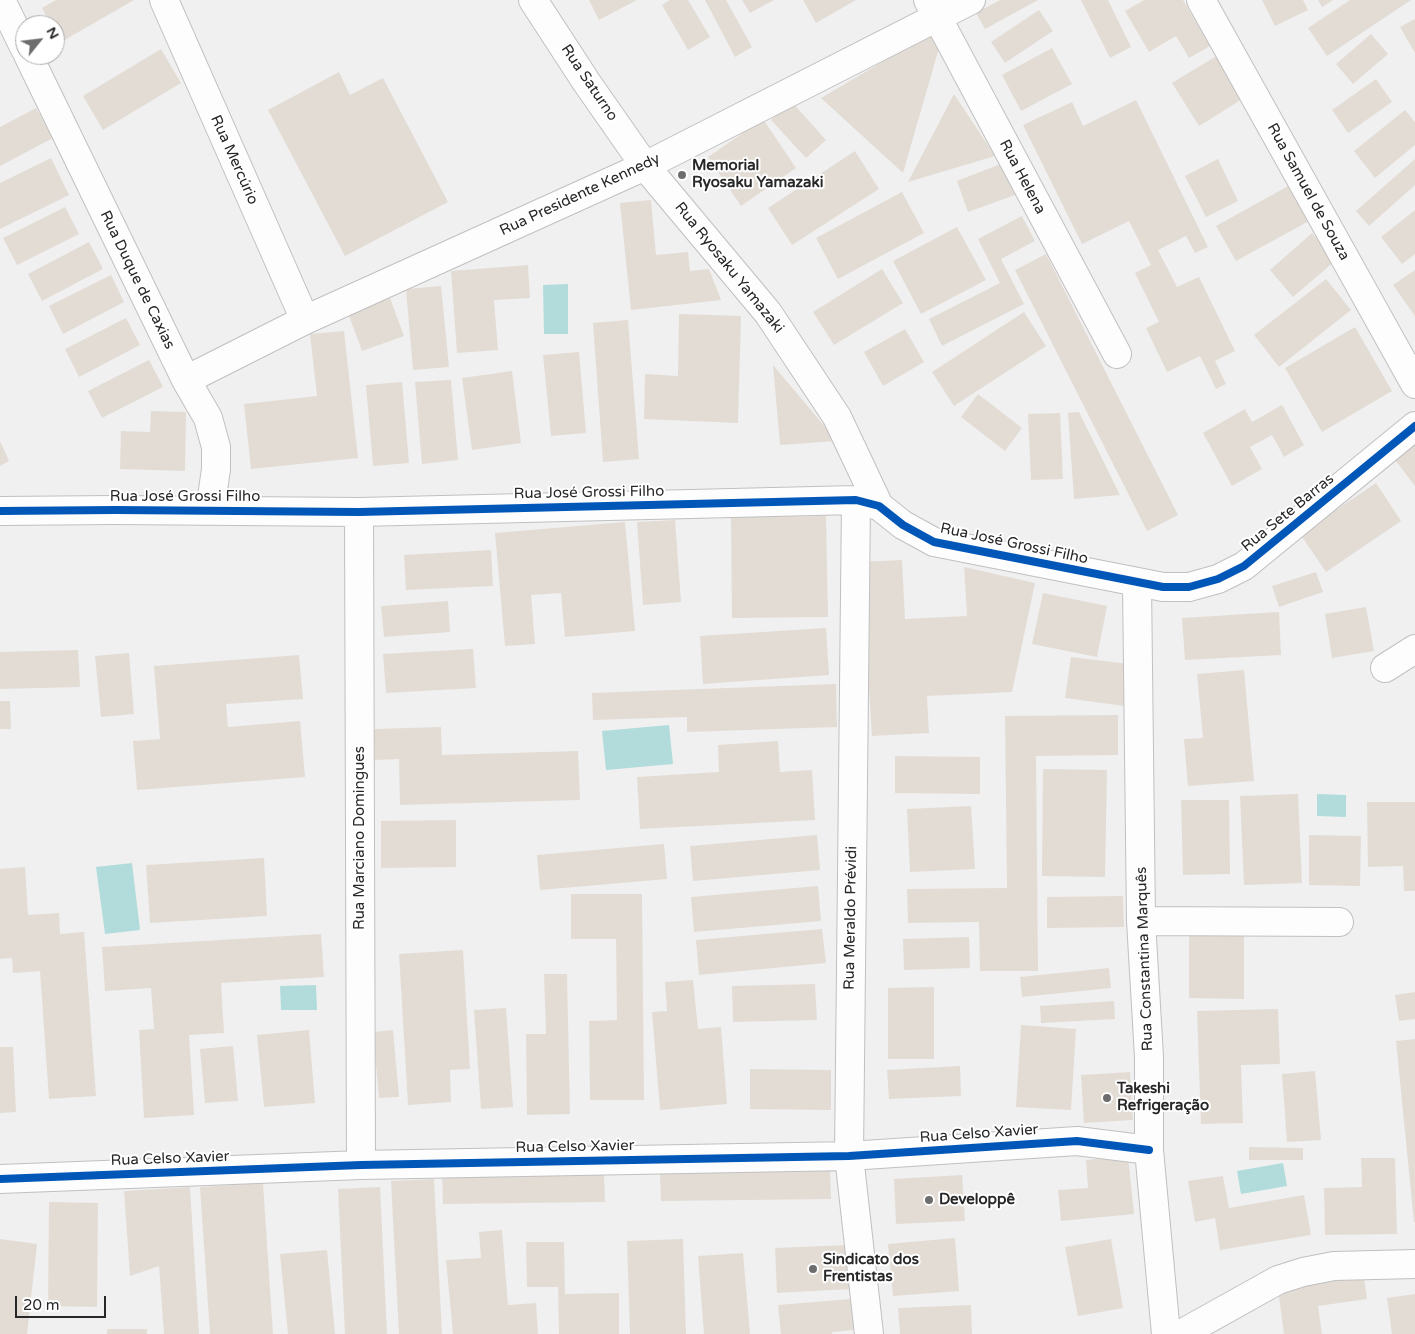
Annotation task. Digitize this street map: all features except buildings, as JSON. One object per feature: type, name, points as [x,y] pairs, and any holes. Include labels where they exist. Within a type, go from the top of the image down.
[{"type":"street","points":[[1,0],[15,29]]},
{"type":"street","name":"Rua Mercúrio","points":[[164,0],[305,320]]},
{"type":"street","name":"Rua Saturno","points":[[533,0],[587,83],[645,166]]},
{"type":"street","name":"Rua Presidente Kennedy","points":[[186,380],[305,320],[645,166],[932,9],[971,0]]},
{"type":"street","name":"Rua Samuel de Souza","points":[[1200,0],[1415,384]]},
{"type":"street","name":"Rua Helena","points":[[932,9],[1117,354]]},
{"type":"street","name":"Rua Duque de Caxias","points":[[33,65],[186,380],[208,418],[216,447],[216,469],[210,511]]},
{"type":"street","name":"Rua Ryosaku Yamazaki","points":[[645,166],[768,313],[837,417],[868,503]]},
{"type":"street","name":"Rua Sete Barras","points":[[1150,585],[1189,587],[1218,579],[1244,566],[1415,426]]},
{"type":"street","name":"Rua José Grossi Filho","points":[[0,512],[359,512],[868,503],[934,542],[1150,585]]},
{"type":"street","name":"Rua Meraldo Prévidi","points":[[868,503],[849,1156],[869,1334]]},
{"type":"street","name":"Rua Marciano Domingues","points":[[359,512],[360,1165]]},
{"type":"street","name":"Rua Constantina Marquês","points":[[1150,585],[1141,921],[1149,1057],[1149,1150],[1166,1334]]},
{"type":"street","points":[[1385,668],[1415,649]]},
{"type":"street","points":[[1141,921],[1339,922]]},
{"type":"street","name":"Rua Celso Xavier","points":[[0,1179],[360,1165],[849,1156],[1077,1141],[1149,1150]]},
{"type":"street","points":[[1181,1334],[1278,1280],[1303,1272],[1334,1266],[1415,1264]]},
{"type":"water","points":[[568,284],[568,334],[544,334],[543,285]]},
{"type":"water","points":[[669,725],[673,764],[606,770],[602,731]]},
{"type":"water","points":[[1317,794],[1346,795],[1346,817],[1317,816]]},
{"type":"water","points":[[132,863],[140,930],[105,934],[96,867]]},
{"type":"water","points":[[316,985],[317,1010],[281,1010],[280,986]]},
{"type":"water","points":[[1283,1163],[1287,1186],[1241,1194],[1237,1171]]},
{"type":"cycle path","points":[[0,511],[359,512],[856,500],[879,506],[903,525],[934,542],[1163,587],[1189,587],[1218,579],[1244,566],[1415,426]]},
{"type":"cycle path","points":[[0,1179],[361,1165],[849,1156],[1077,1141],[1149,1150]]},
{"type":"place","name":"Memorial Ryosaku Yamazaki","points":[[682,175]]},
{"type":"place","name":"Takeshi Refrigeração","points":[[1107,1098]]},
{"type":"place","name":"Developpê","points":[[929,1200]]},
{"type":"place","name":"Sindicato dos Frentistas","points":[[813,1269]]}]
